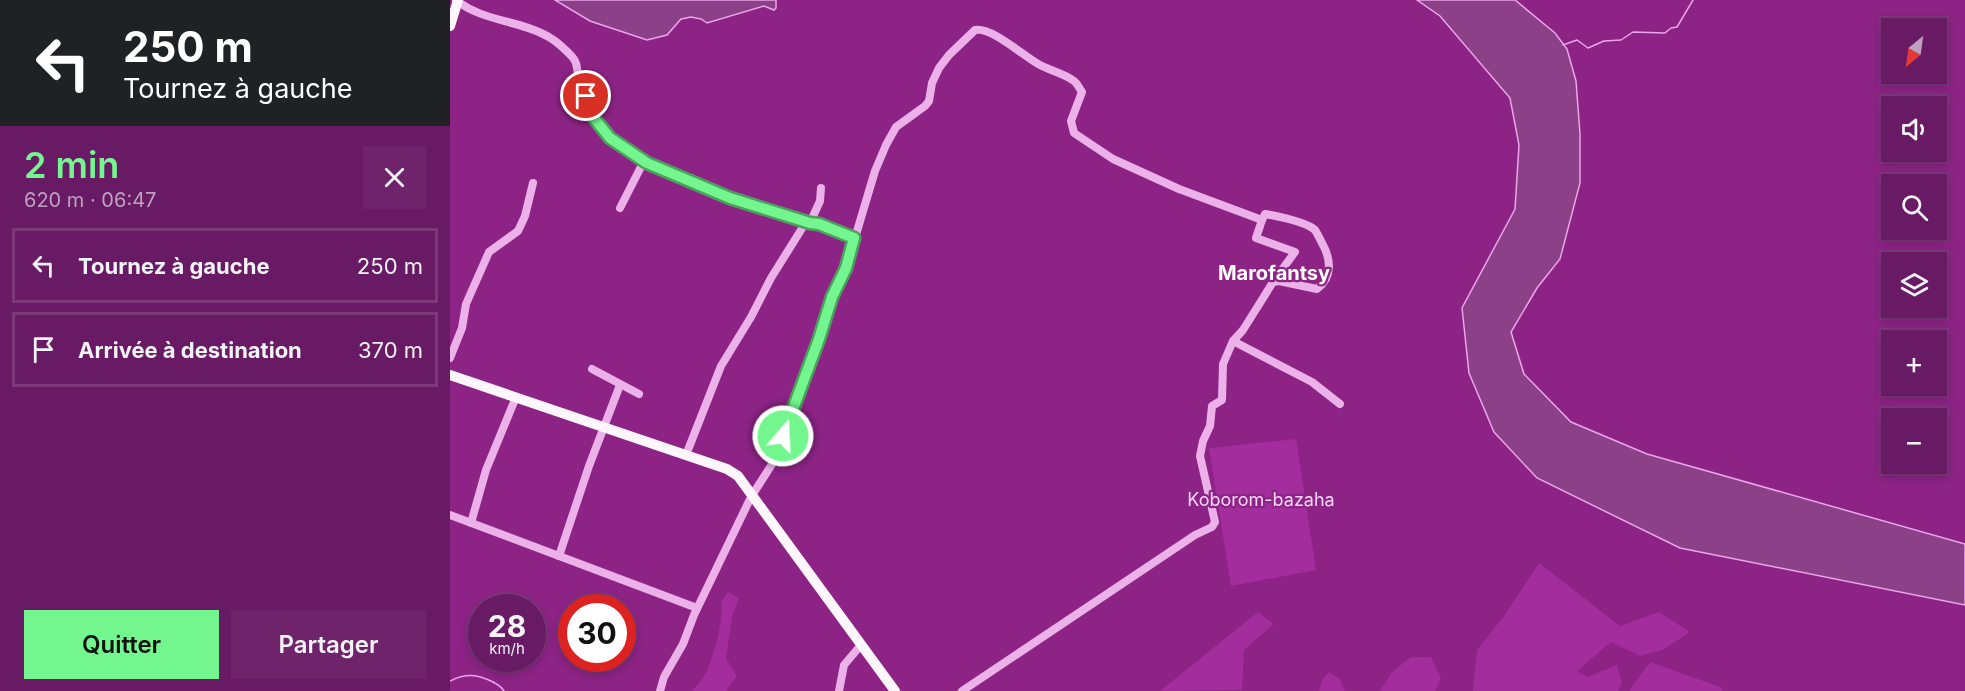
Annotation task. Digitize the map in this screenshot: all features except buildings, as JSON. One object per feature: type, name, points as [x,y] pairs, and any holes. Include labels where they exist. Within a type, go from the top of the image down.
[{"type":"main road","points":[[450,26],[457,0]]},
{"type":"main road","points":[[450,375],[728,469],[738,476],[895,691]]},
{"type":"street","points":[[457,0],[468,10],[518,24],[552,39],[575,61],[594,118],[610,138],[644,161],[730,198],[819,224],[854,238]]},
{"type":"street","points":[[660,691],[664,677],[684,644],[697,608],[751,496],[776,458],[832,297],[846,268],[875,171],[896,127],[925,106],[929,100],[932,84],[949,55],[975,30],[980,29],[996,36],[1039,65],[1077,83],[1082,92],[1071,121],[1074,133],[1113,159],[1179,189],[1262,220]]},
{"type":"street","points":[[620,208],[644,161]]},
{"type":"street","points":[[450,358],[462,327],[466,304],[489,252],[518,231],[525,216],[533,183]]},
{"type":"street","points":[[687,455],[721,366],[751,317],[771,278],[820,201],[821,188]]},
{"type":"street","points":[[962,691],[1195,535],[1212,527],[1215,522],[1200,456],[1203,441],[1210,426],[1212,406],[1222,400],[1223,364],[1233,341],[1244,330],[1273,282],[1295,252],[1256,238],[1265,214],[1286,218],[1315,230],[1326,250],[1329,269],[1325,283],[1317,289],[1279,281],[1273,282]]},
{"type":"street","points":[[1233,341],[1312,382],[1340,404]]},
{"type":"street","points":[[592,369],[639,394]]},
{"type":"street","points":[[559,556],[589,466],[620,385]]},
{"type":"street","points":[[471,523],[486,470],[516,398]]},
{"type":"street","points":[[450,515],[697,608]]},
{"type":"street","points":[[839,691],[844,665],[861,645]]},
{"type":"green space","name":"Koborom-bazaha","points":[[1296,439],[1316,570],[1231,586],[1209,448]]},
{"type":"green space","points":[[1539,563],[1620,626],[1659,612],[1690,632],[1663,650],[1640,656],[1611,642],[1577,671],[1588,677],[1617,665],[1622,683],[1618,691],[1473,691],[1477,650],[1504,616]]},
{"type":"green space","points":[[728,592],[739,598],[732,617],[726,658],[737,676],[726,691],[692,691],[703,678],[711,661],[719,629],[721,603]]},
{"type":"green space","points":[[1258,612],[1274,624],[1244,650],[1242,690],[1160,691]]},
{"type":"green space","points":[[1411,657],[1431,657],[1441,679],[1435,691],[1380,691],[1392,672]]},
{"type":"green space","points":[[1650,662],[1723,688],[1721,691],[1629,691]]},
{"type":"green space","points":[[1329,672],[1340,679],[1345,691],[1319,691],[1322,680]]},
{"type":"shaded area","points":[[555,0],[776,0],[776,8],[774,10],[764,6],[707,23],[691,17],[681,19],[667,35],[647,40],[590,21]]},
{"type":"shaded area","points":[[1417,0],[1515,0],[1555,33],[1567,49],[1576,81],[1580,134],[1580,183],[1560,259],[1537,288],[1511,332],[1524,374],[1571,422],[1647,454],[1965,544],[1965,605],[1680,548],[1537,478],[1494,432],[1469,373],[1462,308],[1515,209],[1519,145],[1510,98],[1440,16]]},
{"type":"waterway","points":[[1563,45],[1577,40],[1588,48],[1604,41],[1621,40],[1633,32],[1665,33],[1677,27],[1693,0]]},
{"type":"waterway","points":[[450,681],[466,676],[477,676],[493,682],[504,691]]},
{"type":"district","name":"Marofantsy","points":[[1274,273]]},
{"type":"route","points":[[586,96],[594,118],[610,138],[647,163],[730,198],[819,224],[854,238],[846,268],[832,297],[783,436]]}]
